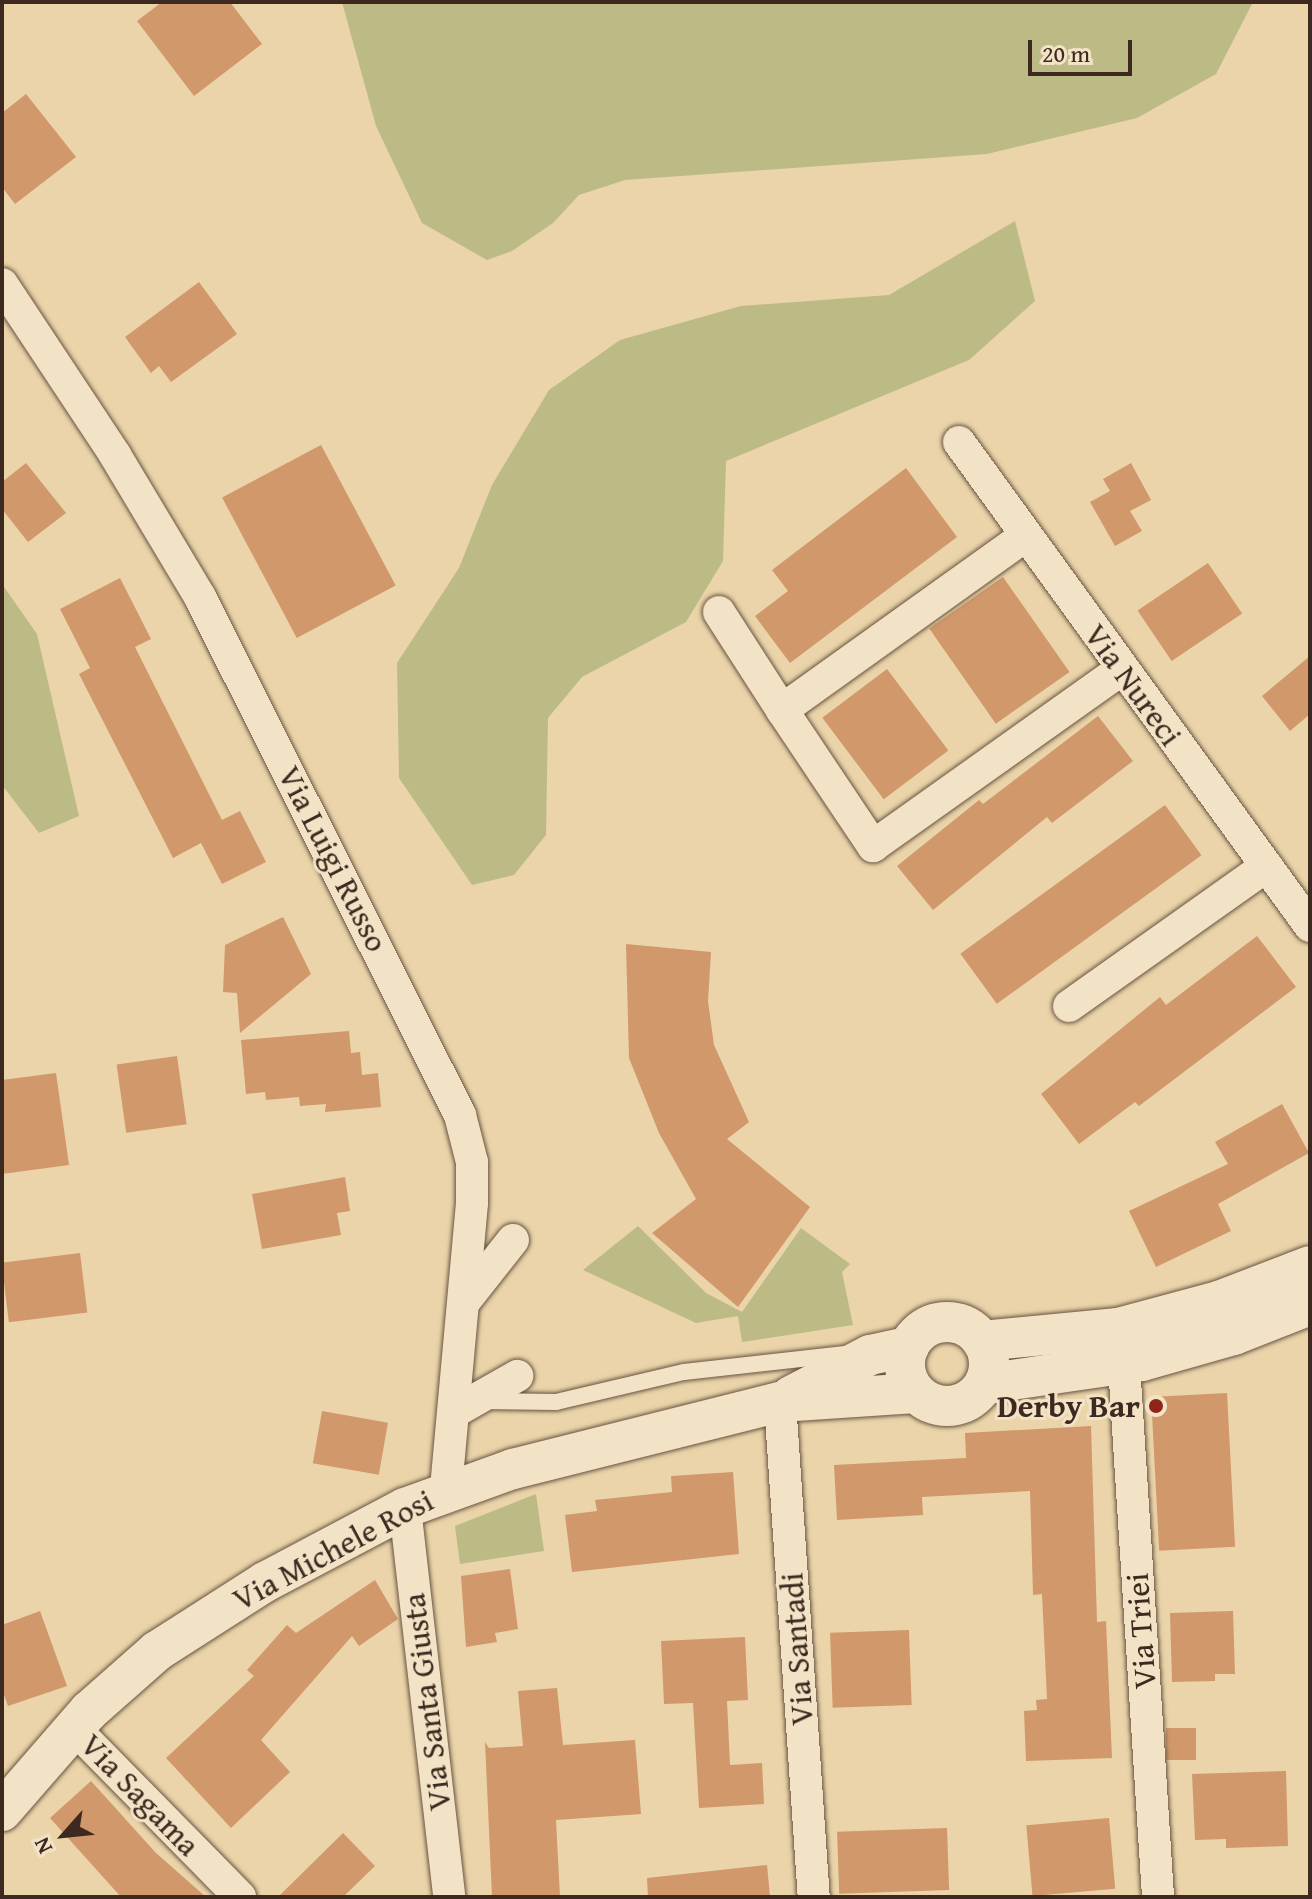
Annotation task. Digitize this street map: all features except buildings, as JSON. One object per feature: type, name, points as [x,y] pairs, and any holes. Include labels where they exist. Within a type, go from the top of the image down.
[{"type":"street","name":"Via Luigi Russo","points":[[2,284],[115,455],[200,597],[452,1096],[473,1170],[464,1302],[467,1407],[446,1491]]},
{"type":"street","name":"Via Nureci","points":[[959,442],[1121,670],[1310,926]]},
{"type":"street","points":[[782,710],[1025,536]]},
{"type":"street","points":[[719,612],[873,846],[1121,670]]},
{"type":"street","points":[[1069,1006],[1267,866]]},
{"type":"street","points":[[464,1302],[513,1240]]},
{"type":"street","points":[[984,1384],[989,1362],[982,1341],[1118,1328],[1219,1301],[1310,1266]]},
{"type":"street","name":"Via Michele Rosi","points":[[780,1402],[916,1393],[927,1401],[953,1406],[977,1394],[984,1384],[1124,1365],[1234,1335],[1310,1305]]},
{"type":"street","name":"Via Michele Rosi","points":[[2,1811],[74,1728],[122,1680],[200,1622],[311,1556],[405,1508],[513,1469],[780,1402],[900,1348],[926,1327],[950,1322],[982,1341]]},
{"type":"street","points":[[900,1348],[905,1371],[916,1393]]},
{"type":"street","name":"Via Triei","points":[[1124,1365],[1158,1897]]},
{"type":"street","points":[[467,1407],[517,1376]]},
{"type":"street","name":"Via Santadi","points":[[780,1402],[814,1897]]},
{"type":"street","name":"Via Santa Giusta","points":[[405,1508],[449,1897]]},
{"type":"street","name":"Via Sagama","points":[[74,1728],[240,1897]]},
{"type":"lane","points":[[467,1407],[556,1402],[684,1372],[900,1348]]},
{"type":"shaded area","points":[[342,2],[1253,2],[1216,74],[1137,118],[987,154],[625,180],[579,195],[553,223],[512,251],[487,260],[422,223],[376,126]]},
{"type":"shaded area","points":[[1015,221],[1035,301],[969,360],[726,461],[723,561],[686,622],[582,677],[548,718],[546,835],[514,875],[472,885],[399,778],[397,663],[459,568],[492,485],[549,390],[620,340],[741,306],[889,295]]},
{"type":"shaded area","points":[[2,584],[37,634],[79,816],[39,833],[2,785]]},
{"type":"shaded area","points":[[638,1226],[706,1293],[742,1312],[801,1228],[850,1264],[842,1272],[853,1325],[742,1342],[738,1316],[696,1323],[583,1270]]},
{"type":"shaded area","points":[[536,1494],[544,1551],[460,1564],[455,1526]]},
{"type":"place","name":"Derby Bar","points":[[1156,1406]]}]
